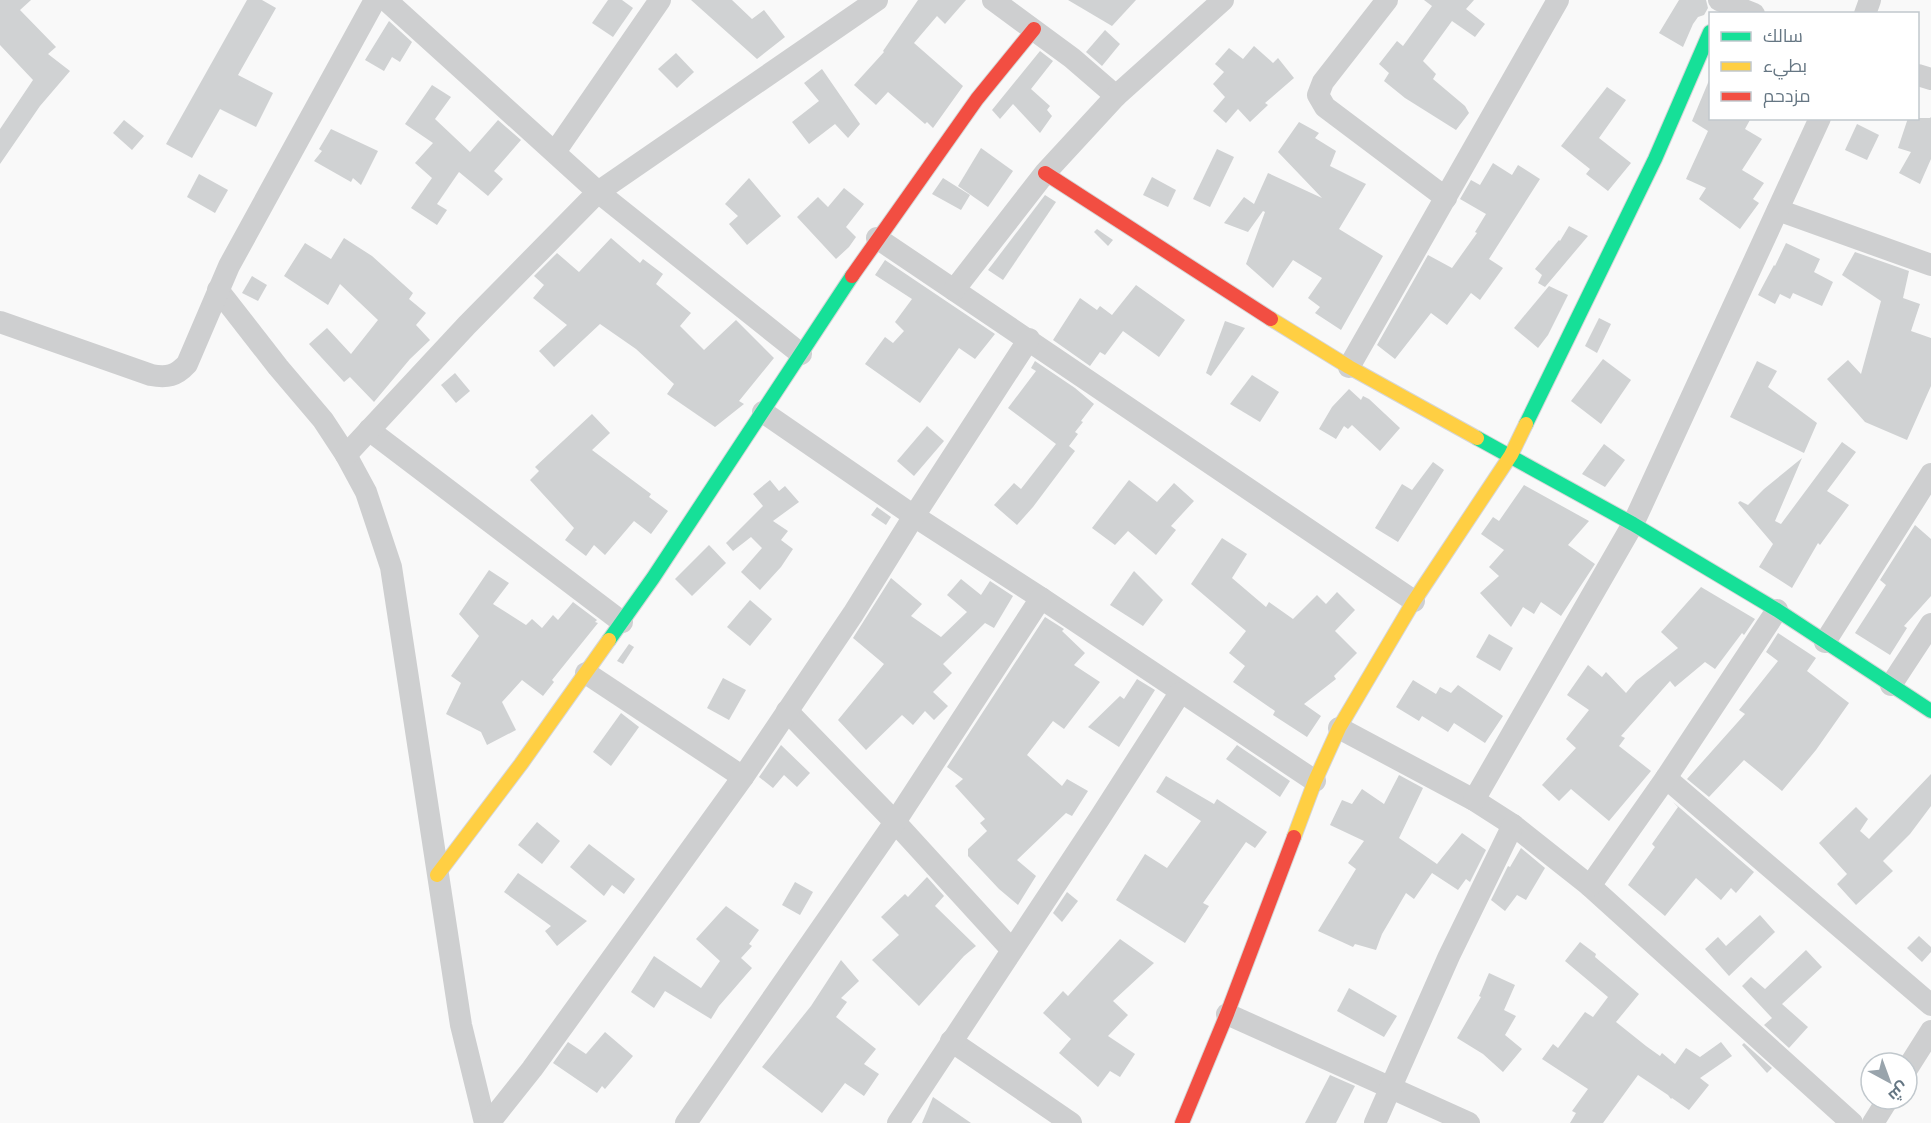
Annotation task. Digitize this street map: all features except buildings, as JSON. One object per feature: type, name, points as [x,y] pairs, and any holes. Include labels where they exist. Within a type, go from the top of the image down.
[{"type":"street","points":[[0,322],[135,370],[165,377],[178,373],[187,364],[229,266],[375,0]]},
{"type":"street","points":[[386,0],[598,192],[801,354]]},
{"type":"street","points":[[555,153],[660,0]]},
{"type":"street","points":[[345,455],[467,325],[598,192],[877,0]]},
{"type":"street","points":[[993,0],[1072,58],[1116,96]]},
{"type":"street","points":[[954,290],[1045,173],[1116,96],[1223,0]]},
{"type":"street","points":[[1387,0],[1323,82],[1318,95],[1326,107],[1446,198]]},
{"type":"street","points":[[1349,367],[1558,0]]},
{"type":"street","points":[[1722,4],[1748,12]]},
{"type":"street","points":[[437,875],[622,622],[877,238],[978,99],[1034,29]]},
{"type":"street","points":[[1182,1123],[1227,1014],[1315,782],[1339,728],[1414,601],[1511,455],[1655,159],[1709,34]]},
{"type":"street","points":[[1474,800],[1634,524],[1819,120]]},
{"type":"street","points":[[1045,173],[1275,322],[1349,367],[1634,524],[1777,610],[1931,711]]},
{"type":"street","points":[[1778,210],[1931,265]]},
{"type":"street","points":[[877,238],[1414,601]]},
{"type":"street","points":[[218,290],[323,420],[345,455],[366,492],[391,567],[461,1025],[487,1123]]},
{"type":"street","points":[[487,1123],[532,1069],[743,777],[853,614],[1029,339]]},
{"type":"street","points":[[763,412],[914,516],[1041,598],[1315,782]]},
{"type":"street","points":[[369,430],[622,622]]},
{"type":"street","points":[[1825,642],[1931,474]]},
{"type":"street","points":[[686,1123],[895,822],[1041,598]]},
{"type":"street","points":[[1590,886],[1666,778],[1777,610]]},
{"type":"street","points":[[1891,685],[1931,624]]},
{"type":"street","points":[[586,673],[743,777]]},
{"type":"street","points":[[898,1123],[1180,693]]},
{"type":"street","points":[[787,711],[895,822],[1012,950]]},
{"type":"street","points":[[1339,728],[1474,800],[1514,825],[1590,886],[1852,1123]]},
{"type":"street","points":[[1666,778],[1931,1005]]},
{"type":"street","points":[[1375,1123],[1449,956],[1514,825]]},
{"type":"street","points":[[1227,1014],[1469,1123]]},
{"type":"street","points":[[1918,1051],[1931,1031]]},
{"type":"street","points":[[951,1041],[1071,1123]]},
{"type":"traffic: fast","points":[[1526,424],[1655,159],[1709,34]]},
{"type":"traffic: fast","points":[[609,640],[653,578],[852,276]]},
{"type":"traffic: fast","points":[[1477,438],[1633,524],[1777,610],[1931,711]]},
{"type":"traffic: slow","points":[[1271,319],[1349,367],[1477,438]]},
{"type":"traffic: slow","points":[[1294,837],[1315,781],[1339,728],[1414,601],[1511,455],[1526,424]]},
{"type":"traffic: slow","points":[[437,875],[521,764],[609,640]]},
{"type":"traffic: jam","points":[[852,276],[977,99],[1034,29]]},
{"type":"traffic: jam","points":[[1045,173],[1271,319]]},
{"type":"traffic: jam","points":[[1182,1123],[1227,1014],[1294,837]]}]
